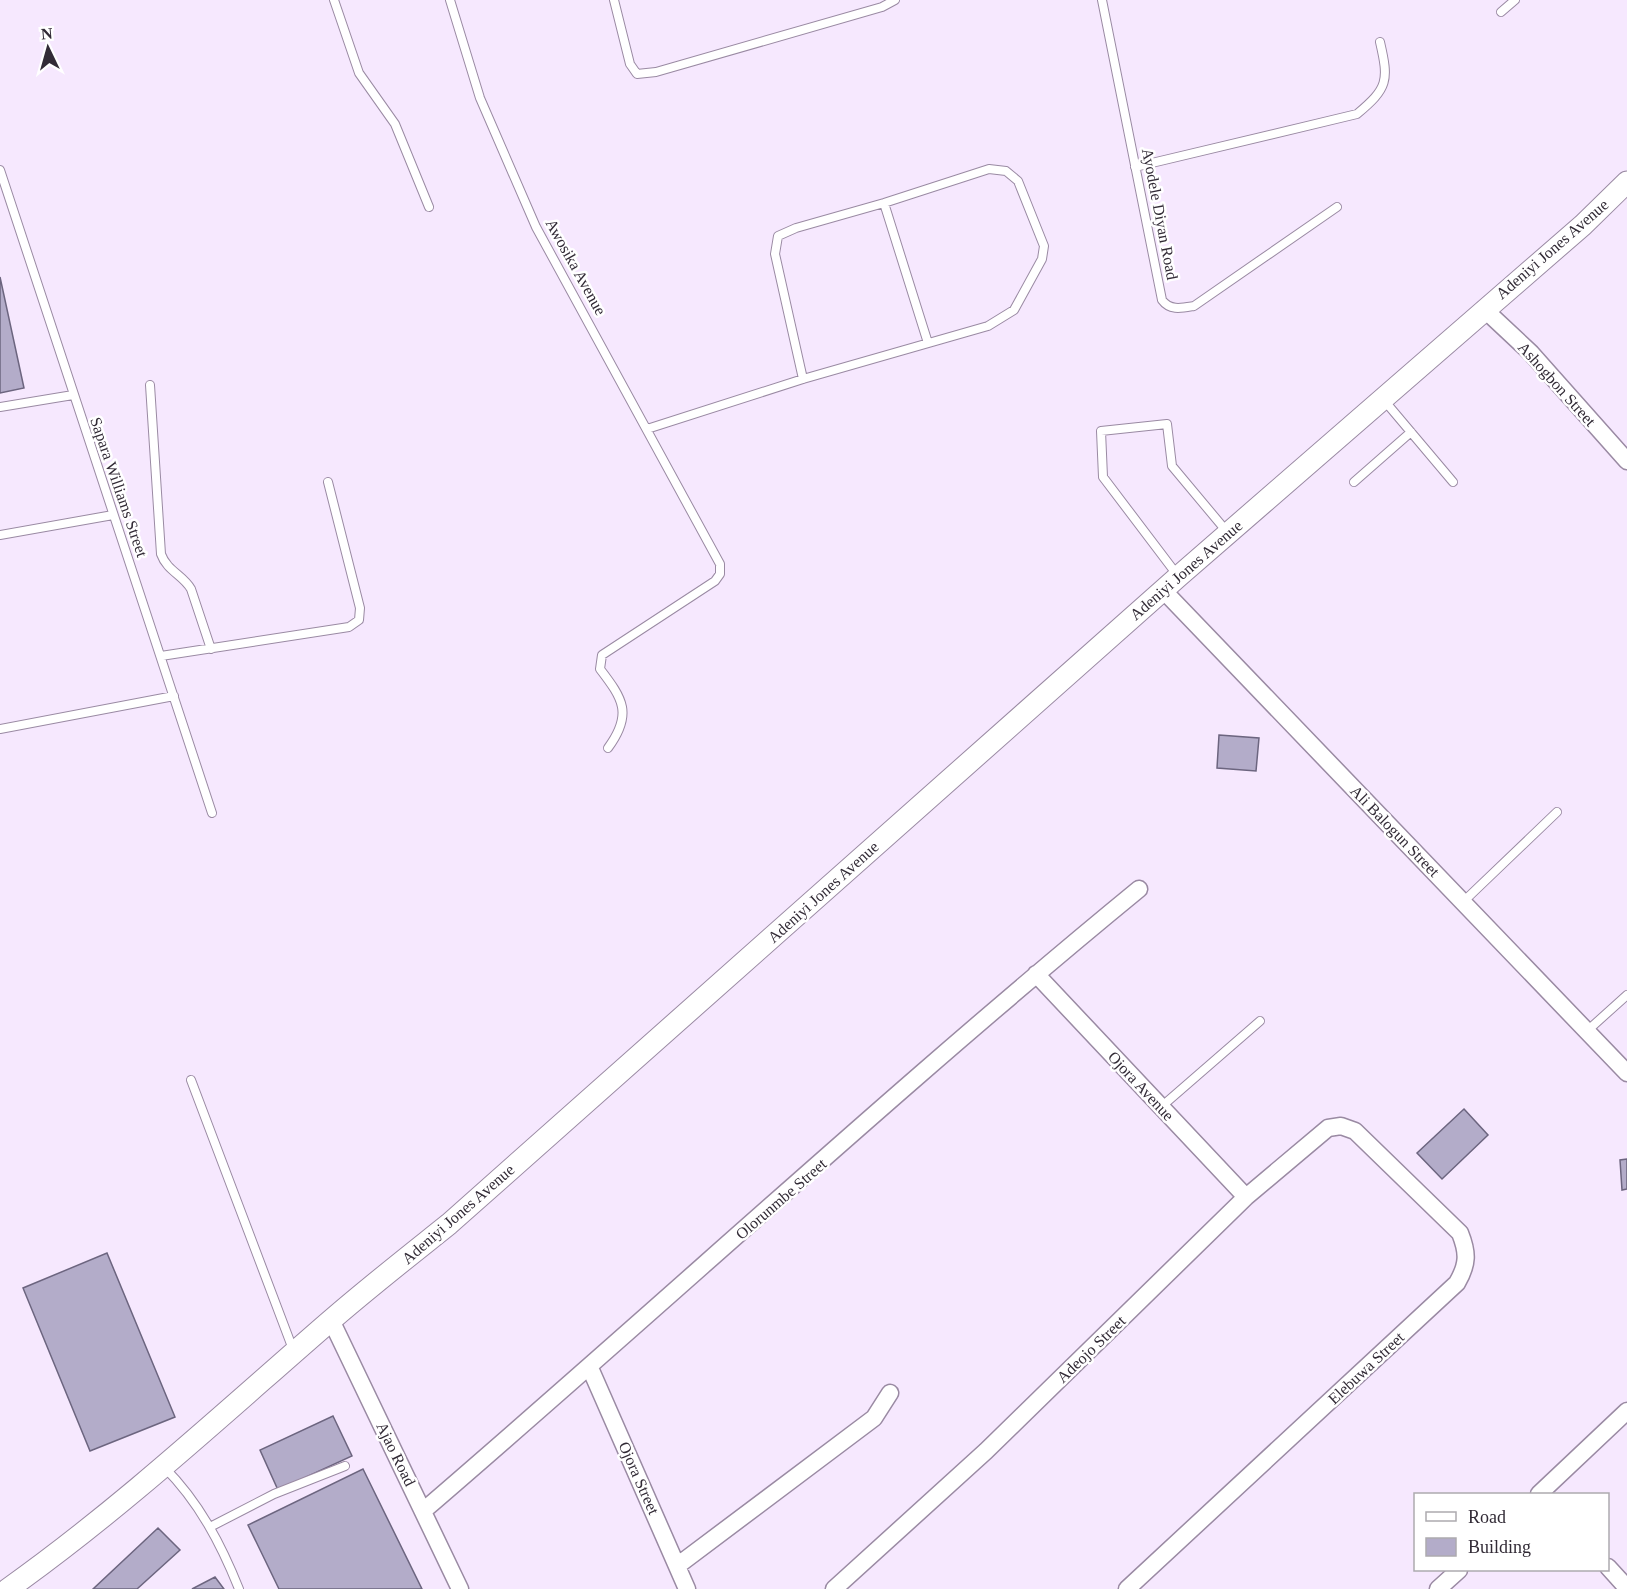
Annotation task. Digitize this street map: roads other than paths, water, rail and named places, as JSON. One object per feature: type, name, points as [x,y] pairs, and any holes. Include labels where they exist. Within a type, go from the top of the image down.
[{"type":"street","name":"Adeniyi Jones Avenue","points":[[8,1589],[62,1551],[164,1467],[331,1320],[449,1224],[1162,590],[1583,225],[1627,182]]},
{"type":"street","name":"Ashogbon Street","points":[[1484,309],[1531,353],[1627,461]]},
{"type":"street","name":"Ali Balogun Street","points":[[1162,590],[1627,1073]]},
{"type":"street","name":"Olorunmbe Street","points":[[423,1511],[590,1368],[1036,974],[1139,889]]},
{"type":"street","name":"Ojora Avenue","points":[[1036,974],[1246,1197]]},
{"type":"street","name":"Adeojo Street","points":[[834,1589],[986,1451],[1246,1197],[1328,1128],[1341,1126],[1355,1131]]},
{"type":"street","name":"Elebuwa Street","points":[[1127,1589],[1457,1283],[1466,1268],[1467,1251],[1460,1233],[1355,1131]]},
{"type":"street","name":"Ajao Road","points":[[331,1320],[460,1589]]},
{"type":"street","name":"Ojora Street","points":[[590,1368],[687,1589]]},
{"type":"street","points":[[677,1566],[874,1418],[890,1393]]},
{"type":"street","points":[[1540,1493],[1627,1411]]},
{"type":"street","points":[[1609,1568],[1627,1588]]},
{"type":"street","points":[[1438,1589],[1457,1571]]},
{"type":"lane","points":[[334,0],[359,73],[395,124],[429,207]]},
{"type":"lane","name":"Awosika Avenue","points":[[450,0],[480,98],[536,227],[720,564],[720,574],[715,581],[602,655],[599,660],[600,669],[618,692],[623,707],[623,722],[608,748]]},
{"type":"lane","points":[[614,0],[630,64],[637,74],[656,72],[882,7],[895,0]]},
{"type":"lane","name":"Ayodele Diyan Road","points":[[1102,0],[1162,300],[1166,305],[1176,308],[1194,306],[1215,294],[1337,207]]},
{"type":"lane","points":[[1501,12],[1515,0]]},
{"type":"lane","points":[[1135,167],[1357,114],[1379,95],[1386,70],[1380,42]]},
{"type":"lane","points":[[648,429],[803,379],[988,326],[1014,310],[1042,259],[1044,246],[1018,181],[1006,171],[989,169],[884,204],[796,228],[778,236],[775,254],[803,379]]},
{"type":"lane","name":"Sapara Williams Street","points":[[0,170],[212,813]]},
{"type":"lane","points":[[884,204],[928,344]]},
{"type":"lane","points":[[150,385],[161,554],[165,564],[187,582],[211,649]]},
{"type":"lane","points":[[0,406],[73,395]]},
{"type":"lane","points":[[1383,398],[1453,482]]},
{"type":"lane","points":[[1179,576],[1103,477],[1101,431],[1167,424],[1172,466],[1228,533]]},
{"type":"lane","points":[[1354,482],[1411,432]]},
{"type":"lane","points":[[160,656],[349,627],[359,620],[360,608],[328,482]]},
{"type":"lane","points":[[0,535],[113,515]]},
{"type":"lane","points":[[0,729],[174,696]]},
{"type":"lane","points":[[1463,902],[1557,812]]},
{"type":"lane","points":[[1587,1031],[1627,995]]},
{"type":"lane","points":[[1161,1107],[1260,1021]]},
{"type":"lane","points":[[191,1080],[295,1352]]},
{"type":"lane","points":[[210,1527],[274,1494],[345,1466]]},
{"type":"lane","points":[[164,1467],[186,1489],[210,1527],[239,1589]]}]
